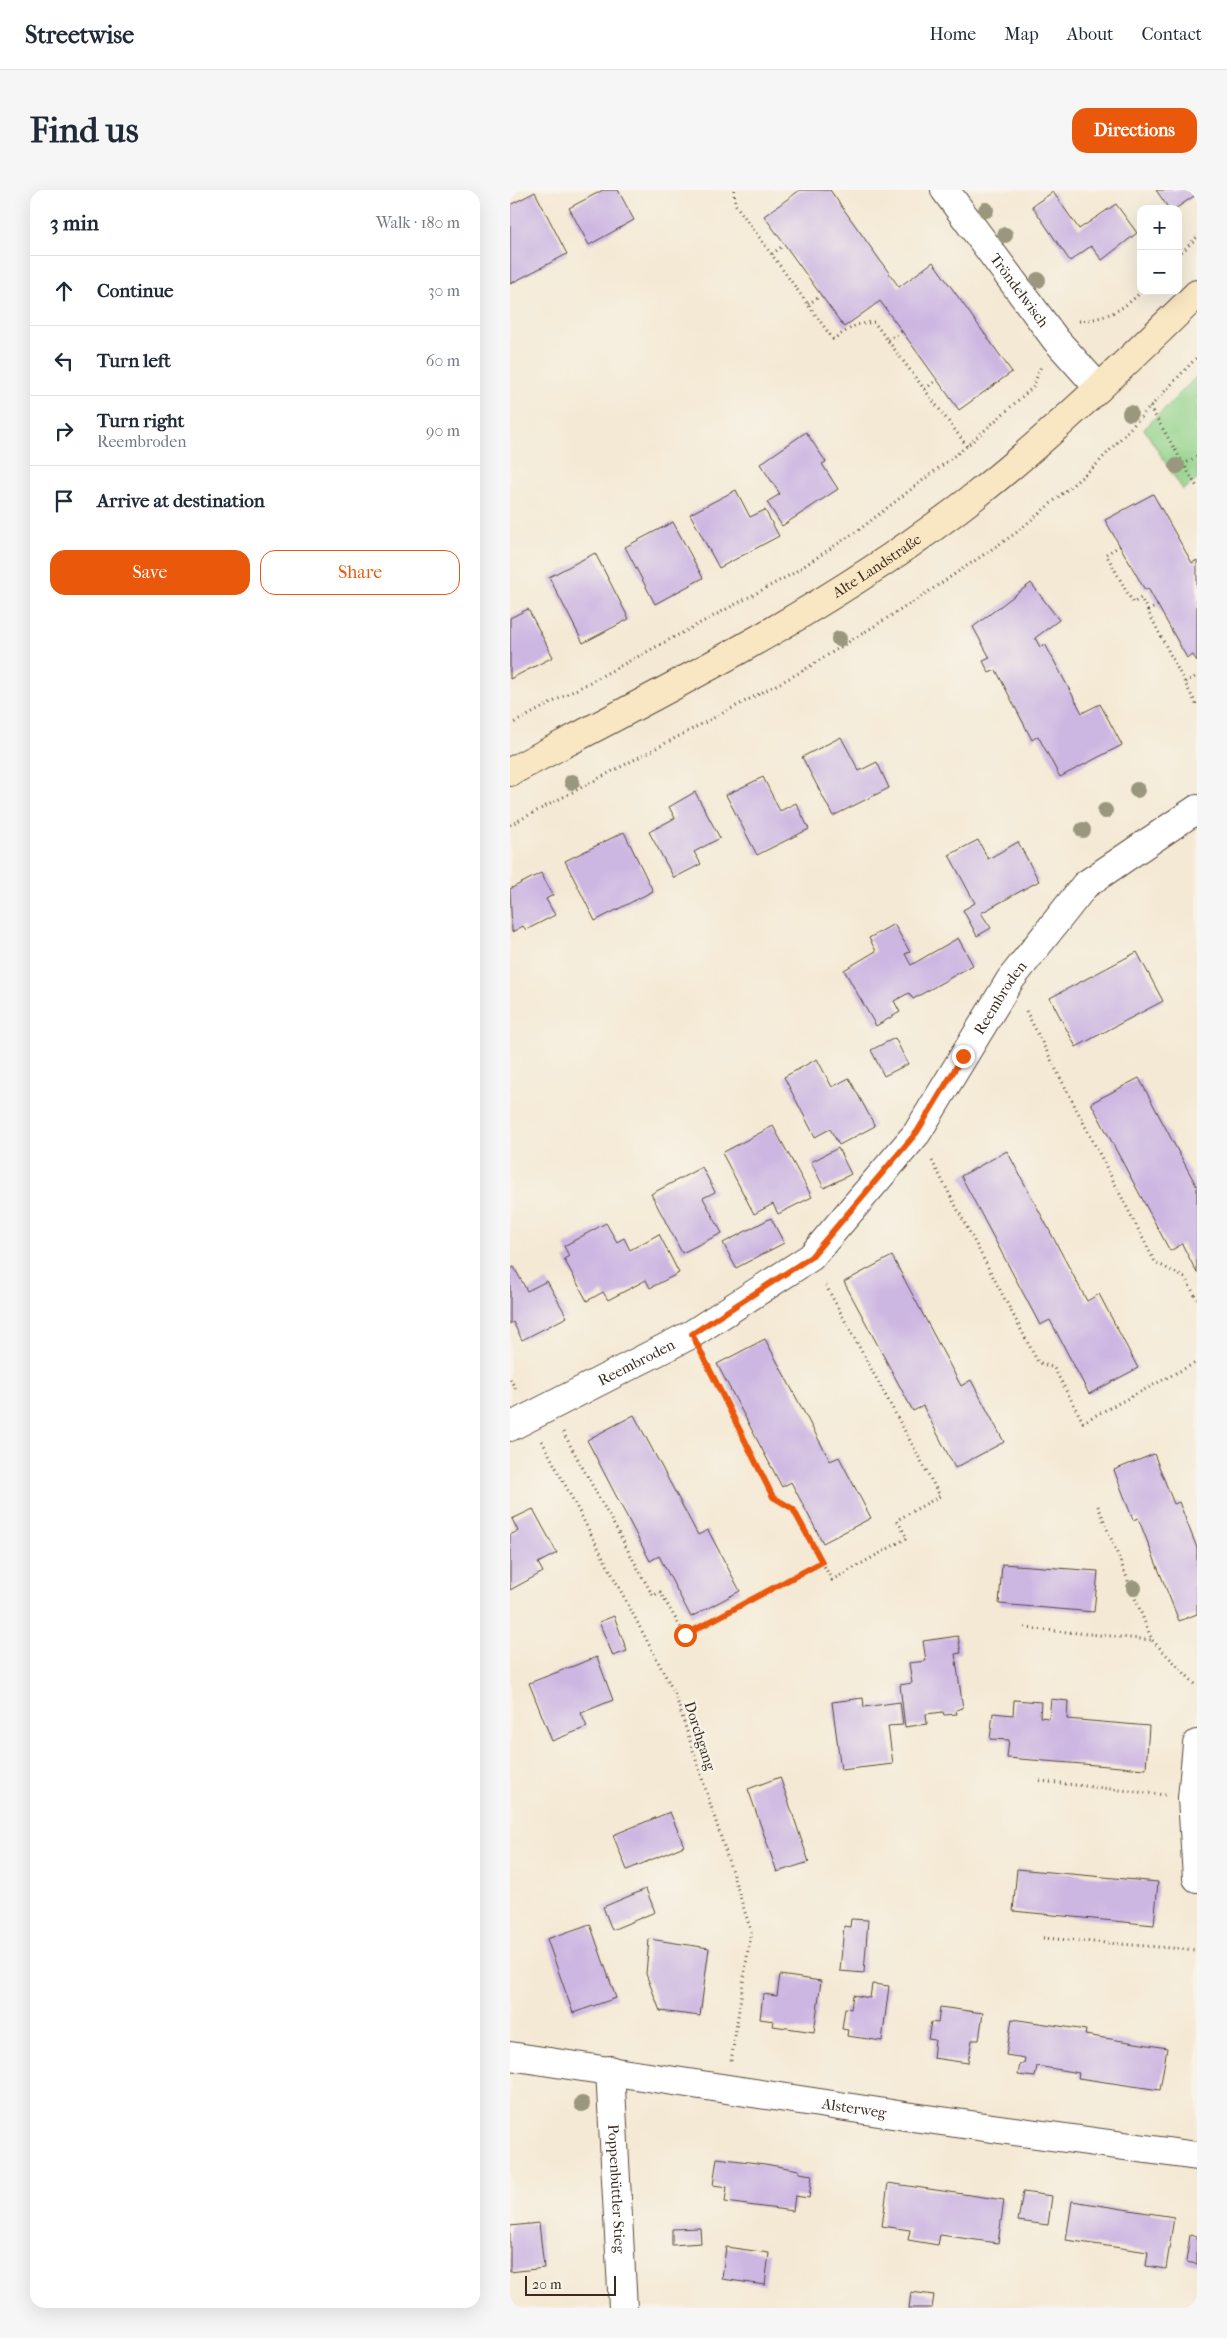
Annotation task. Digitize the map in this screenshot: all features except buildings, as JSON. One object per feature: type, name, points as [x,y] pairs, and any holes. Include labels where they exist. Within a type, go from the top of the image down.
[{"type":"main road","name":"Alte Landstraße","points":[[510,772],[696,675],[806,612],[886,560],[974,496],[1099,388],[1197,294]]},
{"type":"street","name":"Tröndelwisch","points":[[945,190],[1056,340],[1099,388]]},
{"type":"street","name":"Reembroden","points":[[530,1417],[692,1334],[811,1257],[917,1132],[1010,980],[1086,885],[1197,810]]},
{"type":"street","points":[[1197,1744],[1192,1798],[1197,1878]]},
{"type":"street","name":"Alsterweg","points":[[510,2056],[727,2087],[905,2116],[1197,2156]]},
{"type":"street","name":"Poppenbüttler Stieg","points":[[610,2070],[623,2308]]},
{"type":"path","points":[[734,190],[735,204],[833,339],[856,325],[874,322],[968,446]]},
{"type":"path","points":[[1182,252],[1197,237]]},
{"type":"path","points":[[772,254],[784,245]]},
{"type":"path","points":[[1076,322],[1101,319],[1131,302],[1138,295]]},
{"type":"path","points":[[808,304],[821,296]]},
{"type":"path","points":[[888,340],[902,330]]},
{"type":"path","points":[[510,826],[799,673],[913,602],[1016,533],[1096,465],[1197,357]]},
{"type":"path","points":[[510,725],[792,574],[860,528],[968,446],[1034,387],[1043,360]]},
{"type":"path","points":[[925,389],[938,380]]},
{"type":"path","points":[[1150,407],[1197,487]]},
{"type":"path","points":[[1183,465],[1197,456]]},
{"type":"path","points":[[1120,546],[1106,554],[1133,603],[1141,598],[1197,706]]},
{"type":"path","points":[[1148,610],[1158,605]]},
{"type":"path","points":[[1185,682],[1197,676]]},
{"type":"path","points":[[1010,980],[1155,1262],[1186,1278],[1197,1299]]},
{"type":"path","points":[[917,1132],[1038,1362],[1054,1368],[1083,1422],[1197,1362]]},
{"type":"path","points":[[692,1334],[773,1497],[793,1509],[832,1580],[907,1538],[897,1520],[940,1496],[811,1257]]},
{"type":"path","points":[[530,1417],[653,1596],[660,1592],[685,1635],[822,1562]]},
{"type":"path","name":"Dorchgang","points":[[530,1417],[675,1694],[751,1931],[727,2087]]},
{"type":"path","points":[[1098,1506],[1152,1640],[1197,1686]]},
{"type":"path","points":[[1025,1628],[1152,1640]]},
{"type":"path","points":[[1040,1781],[1192,1798]]},
{"type":"path","points":[[1043,1938],[1197,1950]]},
{"type":"green space","points":[[1197,376],[1197,480],[1183,490],[1144,429]]},
{"type":"route","points":[[685,1635],[822,1562],[793,1509],[773,1497],[692,1334],[811,1257],[917,1132],[963,1056]]}]
